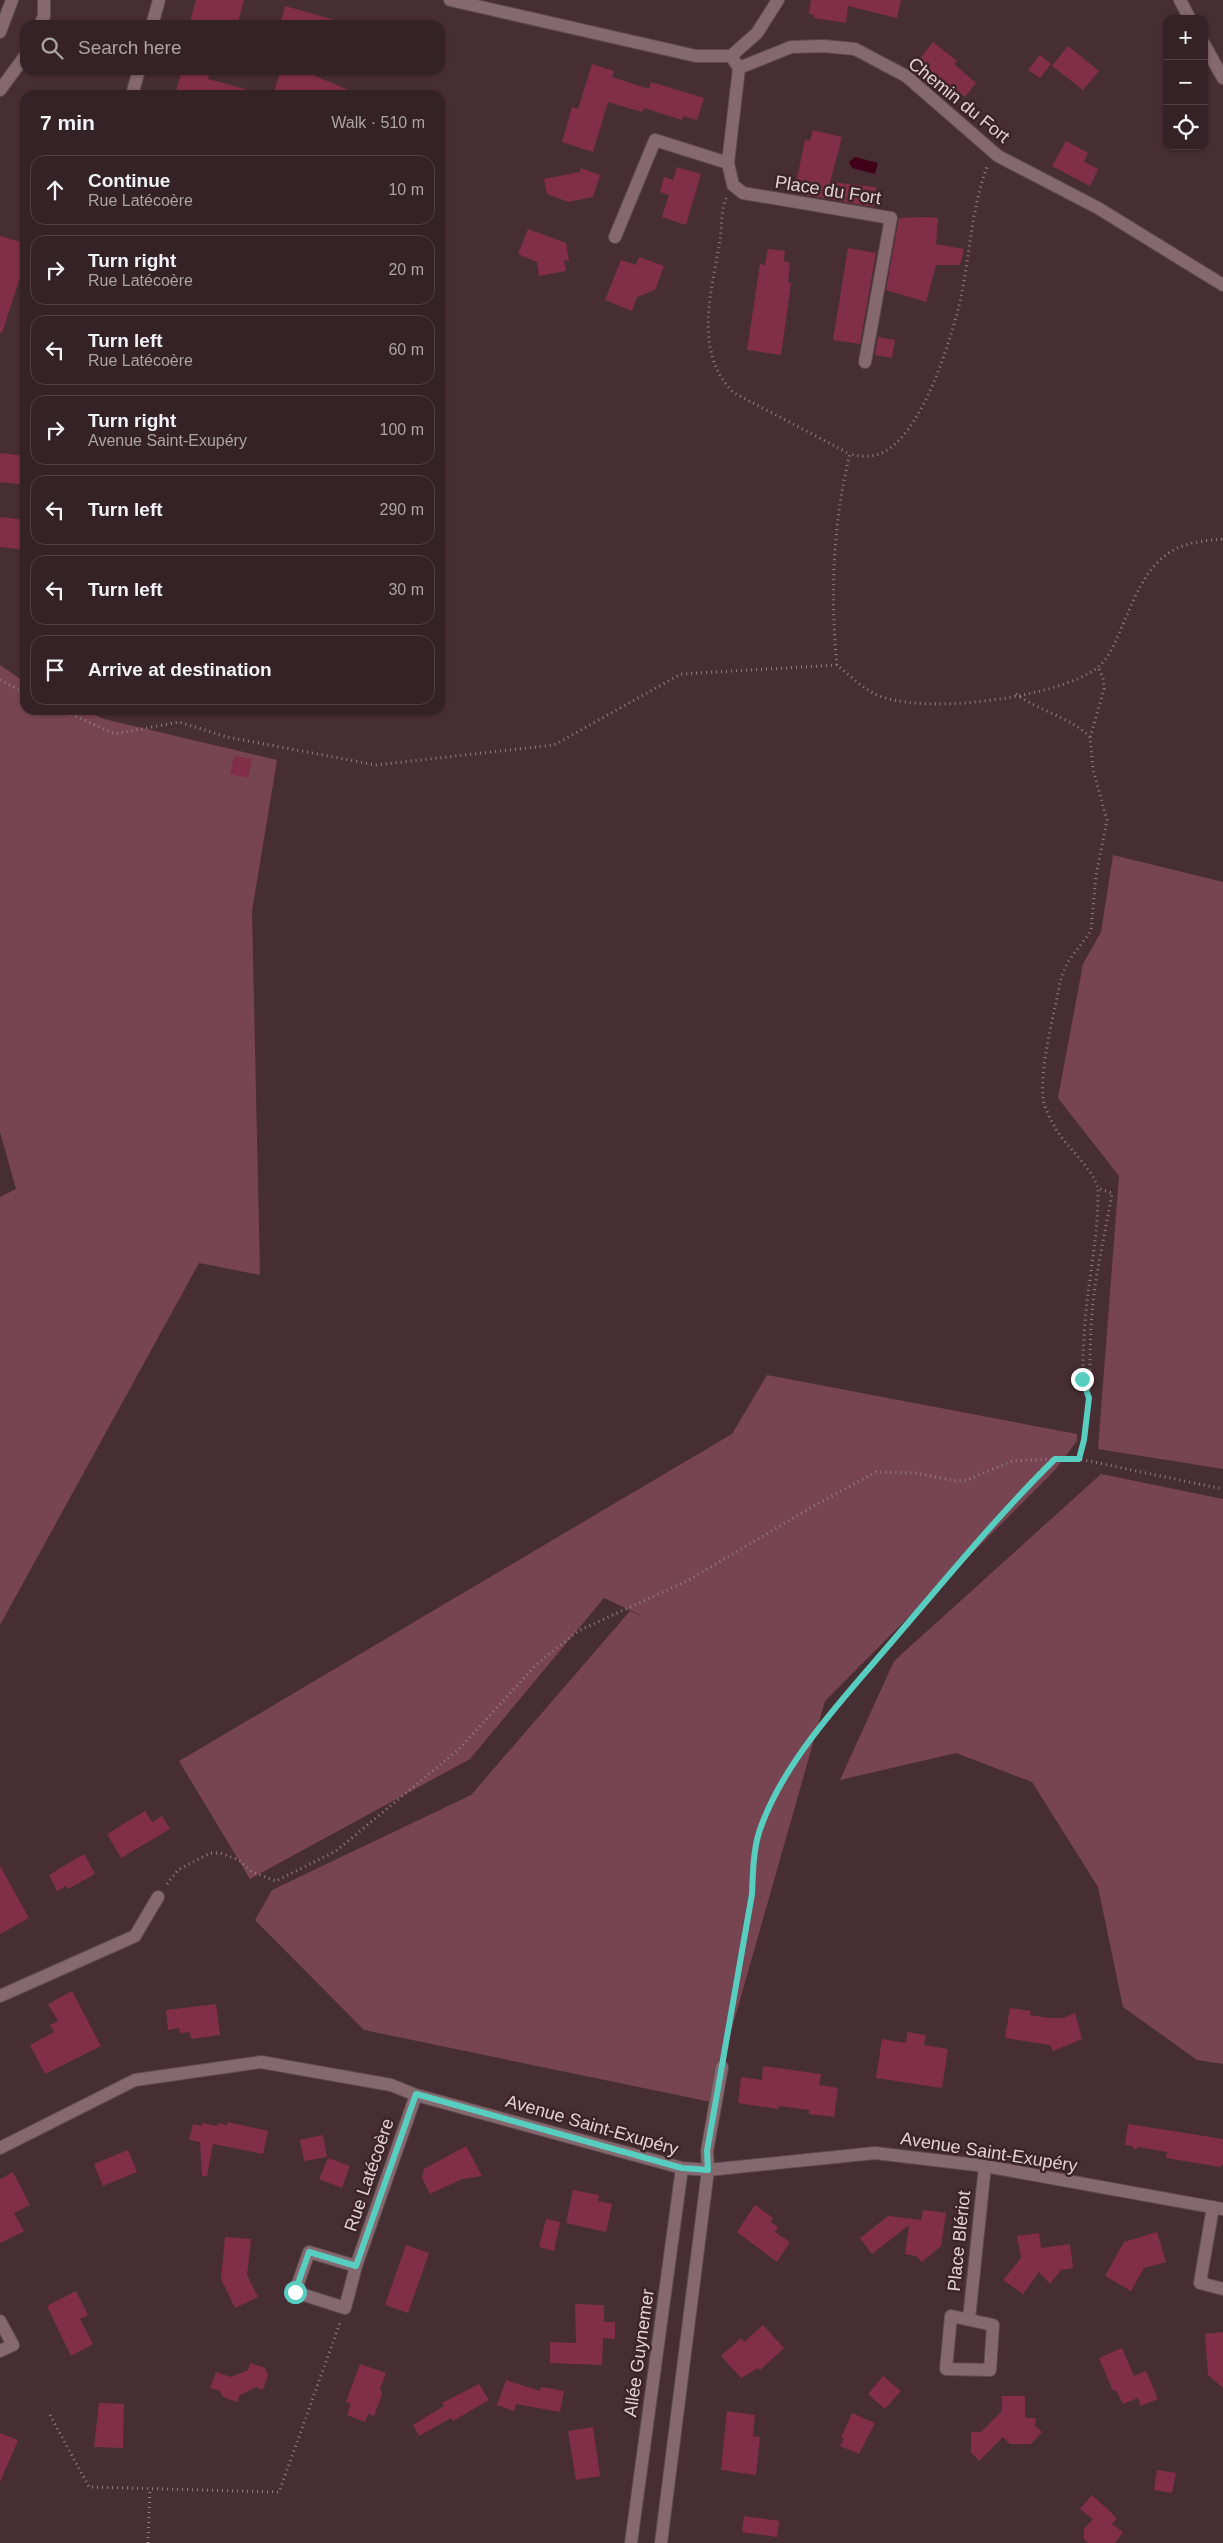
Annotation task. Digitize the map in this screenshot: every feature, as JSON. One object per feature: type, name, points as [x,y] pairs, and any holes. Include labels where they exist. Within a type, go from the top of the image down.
[{"type":"street","points":[[0,32],[12,0]]},
{"type":"street","points":[[42,20],[44,0]]},
{"type":"street","points":[[153,20],[159,0]]},
{"type":"street","points":[[450,0],[696,56],[731,56],[757,33],[778,0]]},
{"type":"street","points":[[1180,0],[1188,15]]},
{"type":"street","name":"Chemin du Fort","points":[[739,68],[791,47],[823,46],[855,49],[906,76],[998,156],[1098,208],[1223,285]]},
{"type":"street","points":[[1208,51],[1223,78]]},
{"type":"street","points":[[731,56],[739,68],[728,163],[733,185]]},
{"type":"street","points":[[0,90],[20,63]]},
{"type":"street","points":[[133,90],[138,75]]},
{"type":"street","points":[[615,236],[655,140],[728,163]]},
{"type":"street","name":"Place du Fort","points":[[733,185],[743,194],[891,218],[865,362]]},
{"type":"street","points":[[0,1996],[136,1936],[158,1897]]},
{"type":"street","name":"Avenue Saint-Exupéry","points":[[0,2148],[135,2080],[261,2062],[391,2085],[416,2094],[682,2168],[708,2170],[875,2153],[985,2166],[1218,2208]]},
{"type":"street","points":[[661,2543],[708,2170],[707,2151],[722,2067]]},
{"type":"street","name":"Rue Latécoère","points":[[345,2308],[356,2266],[416,2094]]},
{"type":"street","name":"Place Blériot","points":[[969,2319],[985,2166]]},
{"type":"street","name":"Allée Guynemer","points":[[631,2543],[682,2168]]},
{"type":"street","points":[[1218,2208],[1200,2283],[1223,2289]]},
{"type":"street","points":[[345,2308],[295,2292],[309,2252],[356,2266]]},
{"type":"street","name":"Place Blériot","points":[[951,2316],[969,2319],[993,2325],[990,2370],[946,2369],[951,2316]]},
{"type":"street","points":[[0,2321],[13,2345],[0,2352]]},
{"type":"path","points":[[733,185],[724,202],[707,319],[712,356],[728,387],[734,393],[850,454],[869,456],[893,446],[924,402],[957,316],[977,202],[986,169],[990,161],[998,156]]},
{"type":"path","points":[[837,665],[833,632],[839,502],[850,454]]},
{"type":"path","points":[[73,715],[115,734],[179,722],[226,737],[376,765],[554,745],[681,674],[837,665],[873,693],[896,700],[938,705],[1016,694],[1061,686],[1098,667],[1112,651],[1142,583],[1159,559],[1188,544],[1223,539]]},
{"type":"path","points":[[1089,1398],[1082,1379],[1083,1351],[1085,1314],[1098,1208],[1098,1188],[1095,1179],[1062,1138],[1052,1121],[1043,1099],[1043,1078],[1062,977],[1068,962],[1091,931],[1096,876],[1107,820],[1093,769],[1090,738],[1095,713],[1104,689],[1103,678],[1098,667]]},
{"type":"path","points":[[0,680],[20,690]]},
{"type":"path","points":[[1016,694],[1032,706],[1079,726],[1090,738]]},
{"type":"path","points":[[1079,1459],[1084,1440],[1089,1398],[1093,1303],[1112,1193],[1098,1188]]},
{"type":"path","points":[[722,2067],[752,1894],[754,1852],[761,1824],[775,1794],[792,1765],[853,1687],[1004,1511],[1055,1459]]},
{"type":"path","points":[[158,1897],[178,1870],[210,1853],[232,1856],[252,1872],[276,1880],[336,1851],[458,1750],[536,1665],[578,1631],[687,1581],[817,1504],[876,1472],[915,1473],[957,1481],[967,1480],[1012,1461],[1079,1459],[1223,1489]]},
{"type":"path","points":[[50,2415],[89,2487],[279,2492],[345,2308]]},
{"type":"path","points":[[148,2543],[150,2489]]},
{"type":"shaded area","points":[[855,157],[878,163],[875,174],[852,168],[849,162]]},
{"type":"shaded area","points":[[0,665],[20,679],[20,715],[95,715],[104,719],[277,760],[252,911],[260,1275],[199,1263],[0,1625],[0,1197],[16,1189],[0,1132]]},
{"type":"shaded area","points":[[1113,855],[1223,882],[1223,1469],[1098,1449],[1119,1176],[1058,1098],[1083,964],[1101,932]]},
{"type":"shaded area","points":[[767,1375],[1077,1434],[1077,1441],[1054,1471],[825,1701],[711,2102],[364,2030],[255,1920],[272,1890],[471,1795],[630,1611],[649,1619],[604,1598],[470,1759],[250,1879],[179,1761],[732,1434]]},
{"type":"shaded area","points":[[1101,1474],[1223,1499],[1223,2064],[1197,2060],[1123,2007],[1098,1887],[1032,1782],[956,1753],[840,1780],[894,1661]]},
{"type":"building","points":[[196,0],[244,0],[238,20],[190,20]]},
{"type":"building","points":[[811,0],[901,0],[897,18],[848,6],[846,23],[814,18],[814,15],[809,14]]},
{"type":"building","points":[[285,6],[335,20],[281,20]]},
{"type":"building","points":[[933,42],[957,61],[954,64],[976,83],[965,97],[918,61]]},
{"type":"building","points":[[1068,46],[1099,71],[1083,90],[1052,66]]},
{"type":"building","points":[[1040,55],[1051,64],[1040,78],[1028,70]]},
{"type":"building","points":[[592,64],[614,71],[612,77],[649,89],[651,82],[704,98],[697,120],[683,116],[682,120],[644,108],[642,112],[608,102],[593,152],[562,142],[572,107],[578,109]]},
{"type":"building","points":[[181,75],[209,75],[208,79],[249,90],[176,90]]},
{"type":"building","points":[[279,75],[313,75],[348,90],[275,90]]},
{"type":"building","points":[[813,130],[842,137],[830,182],[876,187],[874,207],[794,193],[805,140],[810,141]]},
{"type":"building","points":[[1066,141],[1088,153],[1084,162],[1098,169],[1090,186],[1052,166]]},
{"type":"building","points":[[677,167],[701,174],[686,225],[662,217],[669,195],[660,192],[664,177],[673,180]]},
{"type":"building","points":[[581,168],[600,175],[593,197],[568,202],[547,194],[544,179],[580,172]]},
{"type":"building","points":[[899,218],[938,218],[936,244],[964,249],[960,265],[936,265],[926,302],[886,290]]},
{"type":"building","points":[[528,229],[566,243],[569,261],[564,260],[566,271],[539,276],[537,262],[518,254]]},
{"type":"building","points":[[0,236],[20,242],[20,277],[2,333],[0,332]]},
{"type":"building","points":[[848,248],[876,253],[860,344],[833,340]]},
{"type":"building","points":[[768,249],[785,251],[784,261],[790,263],[788,282],[791,283],[781,355],[747,350],[760,264],[765,265]]},
{"type":"building","points":[[639,257],[664,266],[655,290],[637,297],[632,311],[605,300],[621,260],[636,265]]},
{"type":"building","points":[[878,337],[895,340],[892,358],[875,355]]},
{"type":"building","points":[[0,453],[20,455],[20,484],[0,482]]},
{"type":"building","points":[[0,517],[20,519],[20,549],[0,547]]},
{"type":"building","points":[[234,756],[252,759],[248,778],[230,774]]},
{"type":"building","points":[[145,1811],[152,1822],[162,1816],[170,1829],[121,1858],[107,1834]]},
{"type":"building","points":[[84,1854],[95,1874],[68,1889],[66,1886],[57,1891],[49,1875]]},
{"type":"building","points":[[0,1866],[29,1918],[0,1934]]},
{"type":"building","points":[[72,1991],[101,2046],[45,2074],[30,2045],[54,2032],[50,2025],[58,2021],[48,2004]]},
{"type":"building","points":[[216,2004],[220,2035],[191,2039],[190,2032],[180,2033],[179,2028],[168,2030],[166,2010]]},
{"type":"building","points":[[1010,2008],[1031,2011],[1030,2015],[1050,2018],[1063,2018],[1075,2013],[1082,2039],[1053,2051],[1050,2045],[1005,2038]]},
{"type":"building","points":[[907,2032],[926,2035],[924,2045],[948,2049],[942,2088],[876,2078],[882,2039],[906,2043]]},
{"type":"building","points":[[763,2066],[821,2074],[819,2085],[838,2088],[834,2117],[809,2114],[809,2110],[779,2106],[778,2109],[738,2103],[741,2077],[762,2080]]},
{"type":"building","points":[[228,2122],[268,2131],[263,2154],[213,2144],[207,2176],[202,2176],[200,2142],[189,2140],[193,2124],[202,2126],[202,2123],[217,2126],[218,2123],[227,2125]]},
{"type":"building","points":[[1128,2124],[1223,2139],[1223,2164],[1220,2167],[1166,2158],[1167,2152],[1139,2147],[1135,2150],[1132,2146],[1125,2145]]},
{"type":"building","points":[[323,2135],[327,2157],[304,2161],[300,2140]]},
{"type":"building","points":[[466,2146],[482,2176],[462,2179],[430,2194],[422,2178],[424,2169]]},
{"type":"building","points":[[128,2150],[137,2172],[103,2186],[94,2164]]},
{"type":"building","points":[[328,2158],[350,2166],[342,2188],[319,2179]]},
{"type":"building","points":[[13,2172],[30,2205],[14,2213],[24,2231],[0,2243],[0,2179]]},
{"type":"building","points":[[573,2190],[599,2195],[598,2201],[612,2204],[606,2232],[566,2223]]},
{"type":"building","points":[[755,2205],[773,2218],[771,2222],[778,2227],[775,2232],[790,2242],[777,2262],[737,2232]]},
{"type":"building","points":[[923,2210],[946,2213],[941,2246],[922,2262],[916,2256],[905,2254],[909,2225],[872,2254],[860,2238],[888,2216],[921,2220]]},
{"type":"building","points":[[546,2219],[560,2222],[554,2251],[539,2247]]},
{"type":"building","points":[[1157,2232],[1166,2262],[1144,2268],[1131,2291],[1105,2276],[1124,2242]]},
{"type":"building","points":[[1039,2233],[1041,2248],[1070,2244],[1073,2268],[1061,2270],[1050,2284],[1039,2272],[1023,2294],[1003,2280],[1021,2258],[1017,2236]]},
{"type":"building","points":[[225,2237],[251,2239],[247,2275],[258,2297],[235,2308],[221,2279]]},
{"type":"building","points":[[406,2245],[429,2253],[408,2313],[385,2305]]},
{"type":"building","points":[[76,2291],[88,2315],[80,2319],[93,2344],[71,2356],[47,2306]]},
{"type":"building","points":[[575,2304],[604,2305],[604,2322],[615,2322],[615,2339],[603,2338],[602,2365],[550,2363],[550,2342],[576,2343]]},
{"type":"building","points":[[763,2325],[784,2348],[760,2370],[758,2368],[741,2378],[721,2356],[741,2338],[744,2342]]},
{"type":"building","points":[[1223,2332],[1223,2388],[1208,2375],[1205,2334]]},
{"type":"building","points":[[1122,2348],[1134,2376],[1146,2371],[1158,2399],[1141,2406],[1138,2398],[1123,2404],[1116,2390],[1113,2391],[1099,2358]]},
{"type":"building","points":[[250,2363],[265,2368],[268,2375],[263,2390],[256,2387],[240,2395],[237,2402],[223,2397],[220,2391],[210,2388],[216,2372],[231,2377],[248,2370]]},
{"type":"building","points":[[360,2364],[386,2373],[380,2389],[382,2394],[374,2416],[368,2414],[365,2422],[347,2415],[351,2404],[346,2402]]},
{"type":"building","points":[[883,2376],[901,2391],[885,2409],[868,2394]]},
{"type":"building","points":[[506,2380],[540,2391],[541,2387],[564,2391],[560,2412],[516,2404],[514,2411],[497,2405]]},
{"type":"building","points":[[479,2384],[489,2400],[453,2421],[451,2418],[419,2436],[413,2425],[444,2406],[442,2403]]},
{"type":"building","points":[[1002,2396],[1025,2396],[1025,2418],[1036,2418],[1035,2426],[1042,2432],[1031,2444],[1010,2444],[1003,2437],[979,2461],[971,2452],[971,2432],[981,2432],[1002,2411]]},
{"type":"building","points":[[99,2403],[124,2404],[123,2448],[94,2447]]},
{"type":"building","points":[[727,2411],[755,2415],[753,2436],[760,2437],[756,2475],[721,2470]]},
{"type":"building","points":[[852,2413],[875,2423],[859,2454],[840,2446],[844,2439],[841,2438]]},
{"type":"building","points":[[593,2427],[600,2476],[576,2480],[568,2431]]},
{"type":"building","points":[[0,2433],[18,2440],[0,2482]]},
{"type":"building","points":[[1157,2470],[1176,2473],[1172,2493],[1154,2490]]},
{"type":"building","points":[[1092,2495],[1117,2518],[1112,2524],[1123,2532],[1115,2543],[1089,2543],[1084,2539],[1084,2529],[1093,2519],[1080,2509]]},
{"type":"building","points":[[744,2516],[779,2521],[777,2537],[742,2532]]},
{"type":"route","points":[[295,2292],[309,2252],[356,2266],[416,2094],[682,2168],[708,2170],[707,2151],[752,1894],[754,1852],[761,1824],[775,1794],[792,1765],[853,1687],[1004,1511],[1055,1459],[1079,1459],[1084,1440],[1089,1398],[1082,1379]]}]
